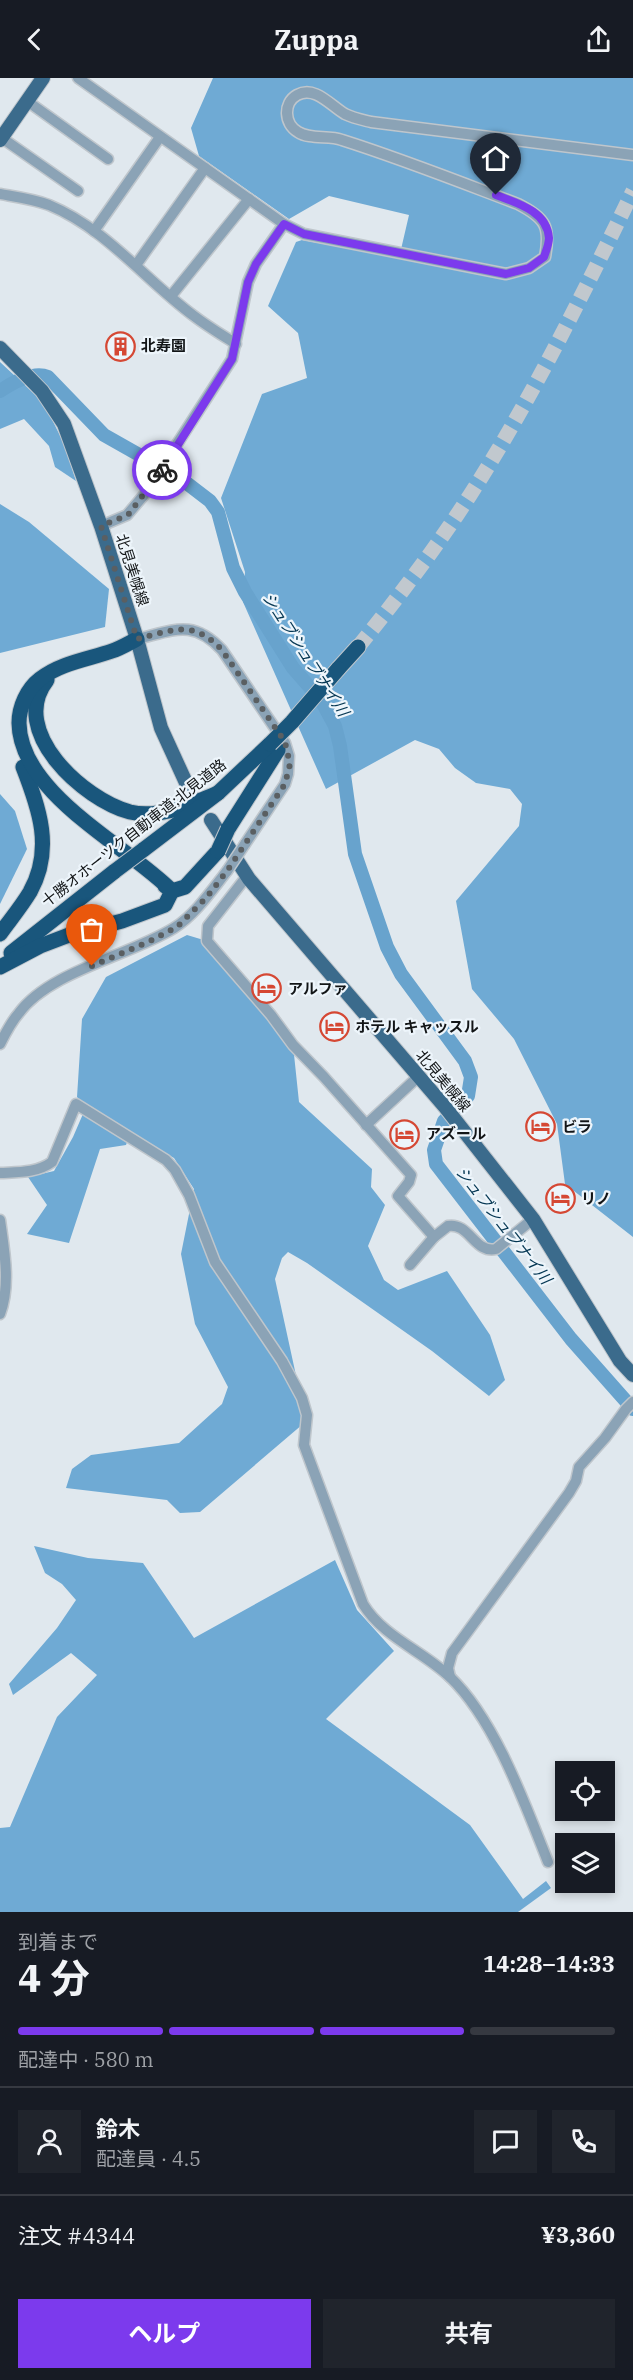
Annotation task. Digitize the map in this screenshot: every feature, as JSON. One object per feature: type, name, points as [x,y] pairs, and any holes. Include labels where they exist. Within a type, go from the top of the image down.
[{"type":"highway","points":[[137,639],[115,650],[77,661],[41,678],[32,687],[19,715],[19,732],[32,765],[74,813],[155,873],[172,891]]},
{"type":"highway","points":[[0,934],[38,875],[43,849],[40,813],[13,743],[10,726],[14,702],[24,682],[47,664],[112,642],[137,639]]},
{"type":"highway","name":"十勝オホーツク自動車道;北見道路","points":[[0,961],[274,747],[292,722],[355,651]]},
{"type":"highway","points":[[54,671],[43,686],[37,700],[36,721],[40,736],[53,757],[92,793],[130,812],[152,814],[172,810],[218,793]]},
{"type":"highway","points":[[0,967],[59,939],[122,921],[165,904],[172,891],[185,887],[198,876],[218,851],[274,747]]},
{"type":"highway","points":[[23,766],[67,815],[110,849],[172,891]]},
{"type":"main road","points":[[1,139],[27,101],[37,80]]},
{"type":"main road","name":"北見美幌線","points":[[0,348],[42,391],[64,424],[101,526],[162,728],[188,787]]},
{"type":"main road","name":"北見美幌線","points":[[211,820],[247,876],[419,1076],[533,1220],[608,1342],[633,1375]]},
{"type":"street","points":[[78,78],[284,224],[304,234],[506,274],[529,268],[544,257],[549,237],[539,214],[518,204],[339,138],[299,133],[289,125],[286,112],[288,104],[295,96],[303,93],[321,96],[346,114],[371,122],[633,155]]},
{"type":"street","points":[[27,101],[108,159]]},
{"type":"street","points":[[94,231],[160,137]]},
{"type":"street","points":[[1,139],[78,191]]},
{"type":"street","points":[[136,265],[205,168]]},
{"type":"street","points":[[0,195],[30,199],[49,205],[79,220],[136,265],[193,316],[236,344]]},
{"type":"street","points":[[171,296],[249,199]]},
{"type":"street","points":[[101,526],[128,515],[168,461],[232,359],[248,282],[256,264],[284,224]]},
{"type":"street","points":[[0,1044],[19,1012],[42,991],[177,927],[206,898],[227,871],[285,784],[290,764],[285,742],[212,639],[198,630],[179,629],[137,639]]},
{"type":"street","points":[[247,876],[208,926],[207,941],[271,1015],[292,1045],[411,1175],[409,1182],[398,1196],[434,1237]]},
{"type":"street","points":[[366,1125],[419,1076]]},
{"type":"street","points":[[0,1173],[23,1172],[44,1167],[52,1162],[76,1104],[166,1160],[175,1170],[189,1195],[215,1262],[282,1361],[302,1398],[307,1414],[304,1445],[363,1604],[370,1616],[384,1628],[450,1677],[482,1716],[523,1797],[548,1862]]},
{"type":"street","points":[[0,1220],[5,1274],[4,1303],[0,1314]]},
{"type":"street","points":[[410,1265],[434,1237],[453,1224],[484,1249],[501,1246],[533,1220]]},
{"type":"street","points":[[450,1677],[448,1668],[452,1653],[569,1493],[576,1481],[579,1467],[629,1406]]},
{"type":"shaded area","points":[[213,78],[633,78],[633,1237],[565,1184],[557,1124],[514,1039],[472,989],[456,901],[519,826],[522,804],[510,789],[476,783],[455,768],[439,749],[415,740],[326,789],[243,602],[245,572],[221,498],[262,394],[307,378],[298,333],[268,306],[296,242],[302,240],[399,258],[409,215],[329,196],[289,219],[199,156],[191,128]]},
{"type":"shaded area","points":[[0,362],[44,403],[65,446],[76,481],[55,467],[49,446],[24,419],[0,429]]},
{"type":"shaded area","points":[[0,504],[29,522],[109,589],[105,627],[0,653]]},
{"type":"shaded area","points":[[0,794],[15,811],[27,849],[0,904]]},
{"type":"shaded area","points":[[187,935],[207,941],[293,1045],[299,1102],[372,1169],[371,1187],[385,1205],[368,1246],[384,1280],[398,1290],[447,1271],[490,1335],[505,1380],[489,1396],[432,1351],[288,1252],[282,1258],[275,1279],[302,1403],[303,1424],[200,1512],[180,1513],[167,1500],[66,1488],[72,1469],[91,1455],[179,1443],[222,1404],[228,1387],[195,1324],[181,1254],[194,1189],[174,1158],[130,1133],[126,1145],[100,1149],[69,1243],[27,1234],[47,1205],[28,1177],[54,1171],[86,1107],[77,1097],[82,1019],[106,977]]},
{"type":"shaded area","points":[[34,1546],[88,1558],[143,1563],[194,1638],[335,1560],[357,1610],[394,1651],[326,1719],[470,1825],[523,1899],[546,1881],[551,1888],[518,1912],[0,1912],[0,1828],[10,1827],[57,1717],[97,1675],[71,1653],[13,1695],[9,1684],[57,1628],[76,1600],[62,1584],[45,1573]]},
{"type":"waterway","name":"シュブシュブナイ川","points":[[0,391],[29,377],[48,377],[104,435],[180,478],[210,501],[218,512],[233,568],[245,592],[293,668],[321,700],[335,726],[340,746],[355,854],[387,947],[401,974],[465,1061],[471,1077],[468,1096],[444,1121],[434,1150],[436,1164],[571,1339],[633,1409]]},
{"type":"tunnel","points":[[358,647],[397,598],[457,515],[506,437],[550,356],[633,191]]},
{"type":"way so far","points":[[92,966],[177,927],[206,898],[227,871],[285,784],[290,764],[285,742],[212,639],[198,630],[179,629],[137,639],[101,526],[128,515],[162,470]]},
{"type":"place","name":"北寿園","points":[[120,346]]},
{"type":"place","name":"アルファ","points":[[267,989]]},
{"type":"place","name":"ホテル キャッスル","points":[[334,1027]]},
{"type":"place","name":"ビラ","points":[[541,1127]]},
{"type":"place","name":"アズール","points":[[405,1134]]},
{"type":"place","name":"リノ","points":[[560,1199]]},
{"type":"route","points":[[162,470],[232,359],[248,282],[256,264],[284,224],[304,234],[506,274],[529,268],[544,257],[549,237],[539,214],[496,195]]}]
